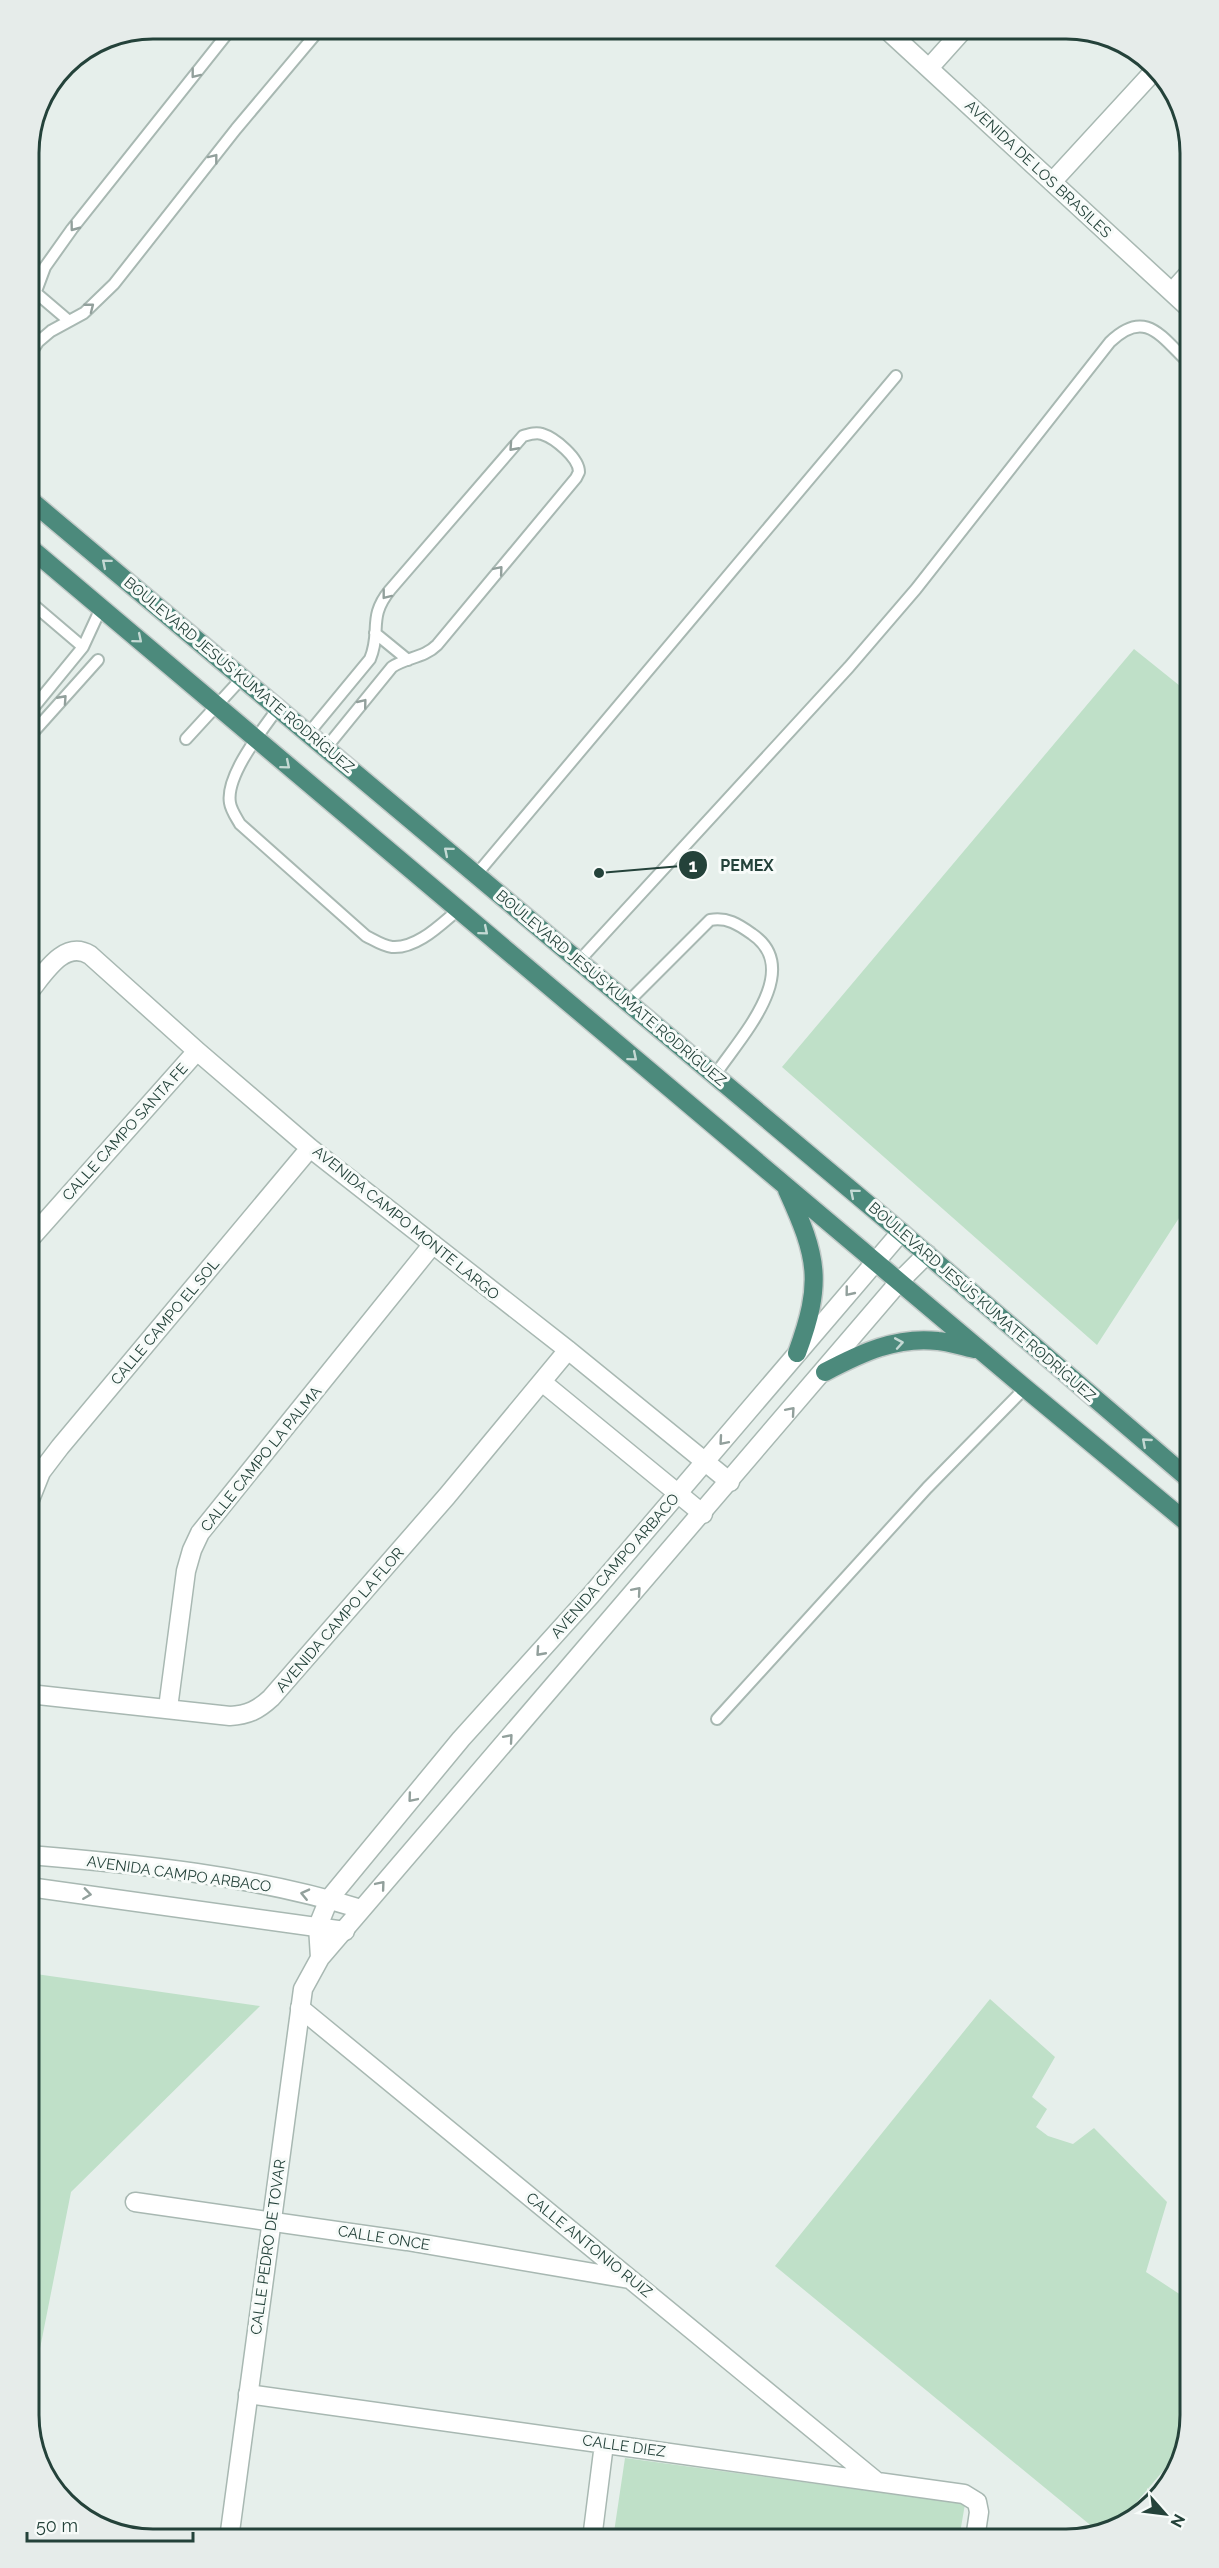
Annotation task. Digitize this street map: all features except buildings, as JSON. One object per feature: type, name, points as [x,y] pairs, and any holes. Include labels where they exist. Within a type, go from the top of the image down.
[{"type":"highway","name":"BOULEVARD JESÚS KUMATE RODRÍGUEZ","points":[[39,507],[901,1232],[1180,1471]]},
{"type":"highway","points":[[39,556],[980,1351],[1180,1516]]},
{"type":"highway","points":[[785,1186],[808,1235],[815,1281],[810,1319],[797,1353]]},
{"type":"highway","points":[[825,1372],[860,1353],[910,1341],[939,1341],[980,1351]]},
{"type":"street","name":"AVENIDA DE LOS BRASILES","points":[[896,39],[1180,299]]},
{"type":"street","points":[[929,68],[955,39]]},
{"type":"street","points":[[1052,182],[1150,76]]},
{"type":"street","points":[[1172,292],[1180,284]]},
{"type":"street","name":"AVENIDA CAMPO MONTE LARGO","points":[[39,981],[64,954],[74,950],[83,950],[90,955],[310,1148],[568,1350],[730,1482]]},
{"type":"street","name":"CALLE CAMPO SANTA FE","points":[[39,1229],[197,1051]]},
{"type":"street","name":"CALLE CAMPO EL SOL","points":[[39,1479],[60,1447],[310,1148]]},
{"type":"street","name":"AVENIDA CAMPO ARBACO","points":[[318,1926],[328,1899],[461,1739],[591,1595],[901,1232]]},
{"type":"street","name":"CALLE CAMPO LA PALMA","points":[[168,1708],[186,1571],[200,1533],[433,1244]]},
{"type":"street","points":[[39,1888],[345,1931],[361,1909],[825,1372],[899,1282],[927,1254]]},
{"type":"street","name":"AVENIDA CAMPO LA FLOR","points":[[39,1695],[230,1716],[248,1714],[263,1706],[366,1590],[568,1350]]},
{"type":"street","points":[[542,1382],[703,1514]]},
{"type":"street","name":"AVENIDA CAMPO ARBACO","points":[[39,1856],[181,1873],[285,1889],[361,1909]]},
{"type":"street","points":[[318,1926],[320,1958]]},
{"type":"street","name":"CALLE PEDRO DE TOVAR","points":[[230,2529],[303,1989],[320,1958],[345,1931]]},
{"type":"street","name":"CALLE ANTONIO RUIZ","points":[[300,2008],[877,2481]]},
{"type":"street","name":"CALLE ONCE","points":[[135,2202],[407,2241],[631,2280]]},
{"type":"street","name":"CALLE DIEZ","points":[[248,2394],[964,2493],[977,2502],[979,2512],[976,2529]]},
{"type":"street","points":[[593,2529],[604,2444]]},
{"type":"lane","points":[[39,282],[45,267],[72,229],[222,39]]},
{"type":"lane","points":[[39,344],[45,337],[84,313],[114,284],[236,129],[312,39]]},
{"type":"lane","points":[[39,295],[69,321]]},
{"type":"lane","points":[[579,961],[849,667],[916,589],[1110,342],[1123,329],[1141,325],[1152,329],[1180,354]]},
{"type":"lane","points":[[476,875],[896,376]]},
{"type":"lane","points":[[308,734],[370,659],[374,649],[374,622],[380,601],[523,436],[544,435],[555,441],[576,461],[579,472],[576,478],[437,645],[423,656],[392,667],[326,748]]},
{"type":"lane","points":[[39,701],[83,647],[100,608]]},
{"type":"lane","points":[[39,610],[83,647]]},
{"type":"lane","points":[[375,633],[408,660]]},
{"type":"lane","points":[[39,726],[98,660]]},
{"type":"lane","points":[[186,739],[242,678]]},
{"type":"lane","points":[[278,708],[256,739],[232,786],[230,801],[233,813],[240,824],[366,936],[392,947],[406,946],[432,931],[458,910]]},
{"type":"lane","points":[[628,1002],[710,920],[730,920],[754,935],[768,948],[773,963],[771,986],[753,1020],[715,1075]]},
{"type":"lane","points":[[717,1719],[927,1488],[1024,1388]]},
{"type":"green space","points":[[1134,649],[1180,686],[1180,1216],[1097,1345],[782,1067]]},
{"type":"green space","points":[[39,1974],[260,2006],[71,2192],[39,2354]]},
{"type":"green space","points":[[990,1999],[1055,2057],[1032,2097],[1047,2109],[1036,2127],[1048,2136],[1073,2144],[1094,2128],[1167,2202],[1146,2272],[1180,2294],[1180,2415],[1176,2444],[1168,2465],[1152,2484],[1135,2484],[1135,2504],[1132,2508],[1110,2520],[1092,2526],[775,2266]]},
{"type":"green space","points":[[625,2458],[965,2504],[961,2529],[614,2529]]},
{"type":"place","name":"PEMEX","points":[[599,873]]}]
